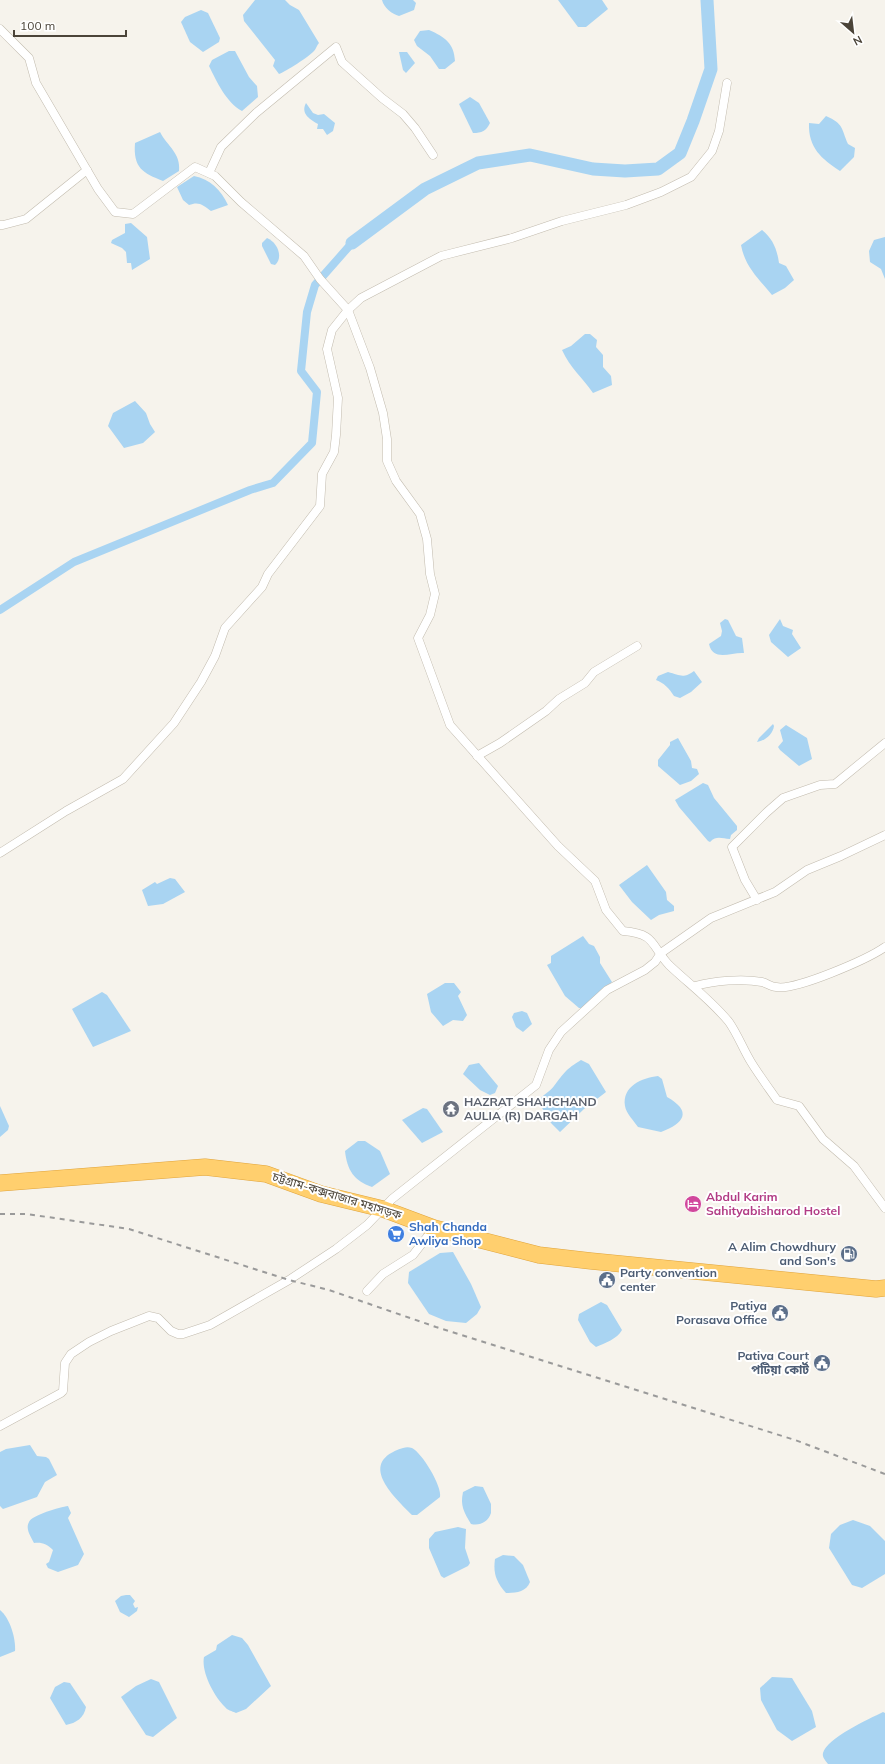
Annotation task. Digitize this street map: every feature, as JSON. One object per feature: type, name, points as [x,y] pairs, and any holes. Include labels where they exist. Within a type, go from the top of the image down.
[{"type":"highway","name":"চট্টগ্রাম-কক্সবাজার মহাসড়ক","points":[[0,1183],[205,1167],[266,1174],[321,1194],[383,1209],[434,1228],[532,1253],[554,1257],[704,1273],[876,1289],[885,1288]]},
{"type":"street","points":[[0,29],[29,58],[36,84],[87,170],[116,212],[132,214],[196,167],[215,176],[241,202],[304,256],[320,279],[348,310],[370,368],[383,413],[387,439],[387,461],[396,481],[420,514],[427,539],[430,574],[435,594],[430,615],[418,638],[450,725],[476,756],[558,846],[595,881],[606,910],[623,931],[638,932],[646,936],[661,953],[668,964],[695,986],[728,1022],[741,1040],[750,1061],[777,1100],[799,1106],[823,1139],[854,1166],[885,1208]]},
{"type":"street","points":[[209,173],[221,147],[256,113],[336,47],[342,62],[382,98],[403,114],[416,128],[433,155]]},
{"type":"street","points":[[0,853],[66,811],[123,779],[150,751],[174,723],[201,682],[215,656],[225,628],[262,587],[268,574],[320,506],[322,474],[334,452],[338,398],[327,349],[332,330],[348,310],[361,298],[441,256],[512,238],[562,221],[626,205],[661,192],[691,177],[712,151],[720,131],[727,83]]},
{"type":"street","points":[[0,225],[26,219],[87,170]]},
{"type":"street","points":[[476,756],[500,743],[546,711],[559,699],[585,683],[594,672],[637,646]]},
{"type":"street","points":[[756,900],[735,858],[732,847],[783,798],[820,785],[835,784],[885,743]]},
{"type":"street","points":[[0,1426],[61,1393],[63,1391],[65,1363],[71,1354],[111,1330],[149,1316],[158,1318],[171,1331],[178,1334],[183,1334],[210,1325],[289,1280],[336,1249],[367,1225],[392,1199],[536,1085],[549,1050],[561,1032],[606,990],[645,970],[655,962],[661,953],[711,918],[775,892],[806,870],[841,856],[885,835]]},
{"type":"street","points":[[695,986],[714,980],[761,982],[777,988],[797,984],[849,966],[885,947]]},
{"type":"street","points":[[367,1292],[383,1274],[413,1255],[434,1228]]},
{"type":"water","points":[[255,0],[285,0],[299,10],[319,43],[314,51],[297,64],[279,74],[273,66],[275,60],[244,21],[243,15]]},
{"type":"water","points":[[382,0],[413,0],[416,3],[414,10],[399,16],[389,10]]},
{"type":"water","points":[[558,0],[602,0],[608,9],[586,27],[578,27]]},
{"type":"water","points":[[201,10],[208,13],[220,38],[219,42],[203,52],[190,42],[181,22],[185,17]]},
{"type":"water","points":[[429,30],[440,35],[451,45],[455,61],[445,69],[439,69],[430,56],[417,46],[414,40],[420,31]]},
{"type":"water","points":[[229,51],[235,51],[249,77],[257,86],[258,97],[242,111],[227,97],[209,66],[212,60]]},
{"type":"water","points":[[399,52],[407,52],[415,63],[406,73],[403,70]]},
{"type":"water","points":[[470,97],[479,103],[490,123],[485,130],[479,133],[473,133],[459,104]]},
{"type":"water","points":[[306,103],[313,113],[318,115],[324,114],[335,123],[333,131],[327,135],[323,129],[317,129],[318,124],[305,113],[304,110]]},
{"type":"water","points":[[826,116],[839,124],[848,144],[855,148],[854,157],[840,171],[827,162],[817,152],[809,132],[809,123],[819,124]]},
{"type":"water","points":[[160,132],[176,154],[179,165],[179,171],[163,181],[150,175],[141,168],[138,164],[135,151],[135,143]]},
{"type":"water","points":[[194,176],[200,177],[214,186],[228,205],[211,211],[201,204],[196,203],[189,205],[183,200],[177,187]]},
{"type":"water","points":[[131,223],[147,237],[150,259],[132,270],[131,263],[127,263],[126,252],[122,248],[111,243],[112,240],[125,233],[125,224]]},
{"type":"water","points":[[762,230],[774,245],[779,263],[786,266],[794,280],[785,288],[772,295],[749,266],[741,245]]},
{"type":"water","points":[[885,237],[885,279],[881,269],[870,262],[869,251],[874,240]]},
{"type":"water","points":[[267,238],[274,243],[278,250],[279,258],[275,265],[271,264],[262,246],[262,243]]},
{"type":"water","points":[[585,334],[590,334],[597,340],[596,347],[603,355],[603,367],[611,376],[612,385],[593,393],[572,367],[562,350],[571,346]]},
{"type":"water","points":[[135,401],[146,413],[155,432],[143,443],[124,448],[108,426],[113,413]]},
{"type":"water","points":[[725,619],[728,620],[736,636],[742,638],[744,653],[723,655],[714,653],[711,650],[709,644],[721,636],[722,631],[720,623]]},
{"type":"water","points":[[780,619],[783,626],[793,630],[792,634],[801,648],[788,657],[771,642],[769,635]]},
{"type":"water","points":[[694,671],[702,682],[691,692],[680,698],[674,696],[666,686],[656,680],[658,676],[668,672],[684,676]]},
{"type":"water","points":[[773,724],[773,729],[768,737],[757,742],[759,738]]},
{"type":"water","points":[[786,725],[807,738],[812,759],[799,766],[778,747],[783,741],[780,730]]},
{"type":"water","points":[[678,738],[691,761],[692,768],[697,769],[699,774],[691,781],[680,785],[658,766],[658,760],[670,745],[670,742]]},
{"type":"water","points":[[703,783],[708,785],[714,798],[737,826],[737,830],[731,835],[730,839],[717,838],[710,842],[708,841],[679,807],[675,800]]},
{"type":"water","points":[[647,865],[666,892],[667,900],[674,906],[674,911],[659,915],[651,920],[632,902],[619,885]]},
{"type":"water","points":[[170,878],[175,879],[185,892],[163,904],[148,906],[142,890],[155,882],[157,884]]},
{"type":"water","points":[[583,936],[589,944],[594,946],[600,957],[600,963],[612,982],[582,1008],[579,1008],[565,996],[547,965],[551,963],[551,956]]},
{"type":"water","points":[[445,983],[454,983],[461,992],[458,996],[467,1015],[463,1021],[453,1020],[443,1026],[431,1012],[427,994]]},
{"type":"water","points":[[102,992],[107,995],[131,1031],[93,1047],[72,1009]]},
{"type":"water","points":[[522,1011],[527,1013],[532,1024],[523,1032],[516,1027],[512,1017],[514,1013]]},
{"type":"water","points":[[581,1060],[589,1064],[606,1092],[584,1109],[560,1132],[551,1123],[538,1101],[552,1088],[563,1074]]},
{"type":"water","points":[[479,1063],[498,1086],[495,1093],[490,1095],[480,1090],[463,1074],[469,1065]]},
{"type":"water","points":[[658,1076],[662,1079],[667,1097],[680,1107],[682,1112],[680,1121],[676,1125],[661,1132],[638,1127],[628,1114],[625,1106],[627,1093],[634,1084]]},
{"type":"water","points":[[0,1106],[9,1126],[8,1130],[0,1137]]},
{"type":"water","points":[[423,1108],[427,1109],[443,1132],[422,1143],[402,1120]]},
{"type":"water","points":[[358,1141],[365,1141],[380,1151],[390,1174],[372,1187],[360,1182],[352,1174],[346,1158],[345,1151]]},
{"type":"water","points":[[453,1252],[471,1284],[481,1307],[477,1314],[466,1323],[446,1321],[429,1314],[408,1283],[409,1272],[440,1253]]},
{"type":"water","points":[[601,1302],[607,1305],[622,1330],[614,1338],[596,1347],[590,1342],[578,1320],[579,1314]]},
{"type":"water","points":[[30,1445],[37,1456],[46,1457],[49,1459],[57,1475],[45,1482],[37,1497],[3,1509],[0,1506],[0,1452],[6,1449]]},
{"type":"water","points":[[403,1448],[412,1448],[421,1456],[435,1478],[440,1492],[440,1497],[417,1515],[412,1515],[388,1489],[380,1470],[382,1462],[389,1454]]},
{"type":"water","points":[[475,1486],[483,1487],[491,1504],[490,1516],[486,1521],[480,1524],[471,1524],[463,1509],[463,1492]]},
{"type":"water","points":[[68,1506],[71,1513],[68,1518],[84,1554],[78,1565],[58,1572],[48,1568],[46,1564],[49,1562],[53,1550],[44,1544],[34,1543],[29,1533],[28,1525],[31,1519],[41,1514]]},
{"type":"water","points":[[853,1520],[870,1526],[885,1541],[885,1574],[862,1588],[852,1585],[829,1548],[831,1534],[840,1525]]},
{"type":"water","points":[[458,1527],[466,1529],[465,1548],[470,1563],[468,1566],[444,1578],[441,1576],[429,1548],[429,1539],[435,1532]]},
{"type":"water","points":[[503,1555],[514,1556],[523,1565],[530,1582],[523,1590],[506,1593],[500,1585],[494,1569],[495,1559]]},
{"type":"water","points":[[130,1595],[135,1601],[133,1604],[135,1608],[138,1607],[137,1611],[129,1617],[120,1612],[115,1601],[121,1596]]},
{"type":"water","points":[[0,1610],[7,1618],[9,1623],[13,1635],[15,1651],[0,1657]]},
{"type":"water","points":[[232,1635],[242,1638],[248,1645],[271,1686],[246,1709],[236,1713],[228,1710],[217,1697],[209,1684],[204,1670],[204,1657],[216,1650],[217,1645]]},
{"type":"water","points":[[772,1677],[792,1678],[812,1711],[816,1727],[792,1741],[777,1730],[761,1700],[760,1688]]},
{"type":"water","points":[[151,1679],[159,1682],[177,1718],[153,1737],[146,1735],[121,1697],[136,1686]]},
{"type":"water","points":[[64,1682],[70,1683],[86,1707],[79,1719],[66,1725],[50,1698],[55,1687]]},
{"type":"water","points":[[883,1712],[885,1713],[885,1764],[828,1764],[823,1757],[823,1753],[832,1741],[859,1724]]},
{"type":"waterway","points":[[352,243],[425,189],[478,163],[530,155],[593,169],[625,171],[658,169],[680,153],[711,69],[707,0]]},
{"type":"waterway","points":[[0,610],[74,562],[250,490],[273,483],[312,443],[317,392],[301,371],[307,312],[315,285],[352,243]]},
{"type":"railway","points":[[0,1214],[27,1214],[129,1229],[289,1280],[329,1290],[436,1327],[795,1440],[885,1474]]},
{"type":"place","name":"HAZRAT SHAHCHAND AULIA (R) DARGAH","points":[[451,1109]]},
{"type":"place","name":"Abdul Karim Sahityabisharod Hostel","points":[[693,1204]]},
{"type":"place","name":"Shah Chanda Awliya Shop","points":[[396,1234]]},
{"type":"place","name":"A Alim Chowdhury and Son's","points":[[849,1254]]},
{"type":"place","name":"Party convention center","points":[[607,1280]]},
{"type":"place","name":"Patiya Porasava Office","points":[[780,1313]]},
{"type":"place","name":"Patiya Court পটিয়া কোর্ট","points":[[822,1363]]}]
